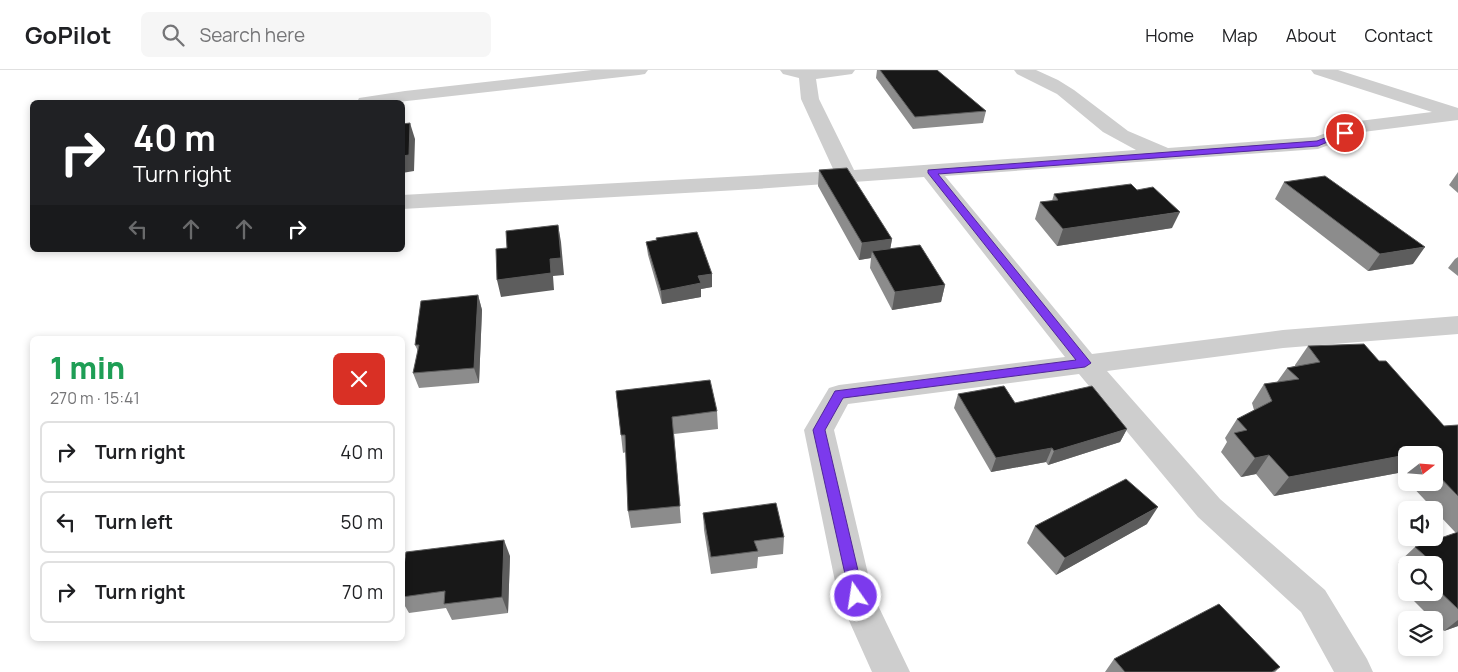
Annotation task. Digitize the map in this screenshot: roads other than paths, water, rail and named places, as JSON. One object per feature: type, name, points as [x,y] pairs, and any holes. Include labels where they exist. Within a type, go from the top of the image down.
[{"type":"street","points":[[379,100],[640,70]]},
{"type":"street","points":[[789,70],[807,76],[846,70]]},
{"type":"street","points":[[1023,70],[1067,93],[1102,123],[1138,146],[1171,154]]},
{"type":"street","points":[[1320,70],[1458,114]]},
{"type":"street","points":[[807,76],[810,99],[847,177]]},
{"type":"street","points":[[405,202],[932,172],[1318,143],[1359,127],[1458,114]]},
{"type":"street","points":[[932,172],[1085,363],[1209,508],[1312,601],[1354,672]]},
{"type":"street","points":[[891,672],[856,596],[819,430],[839,394],[1283,339],[1453,330]]}]
